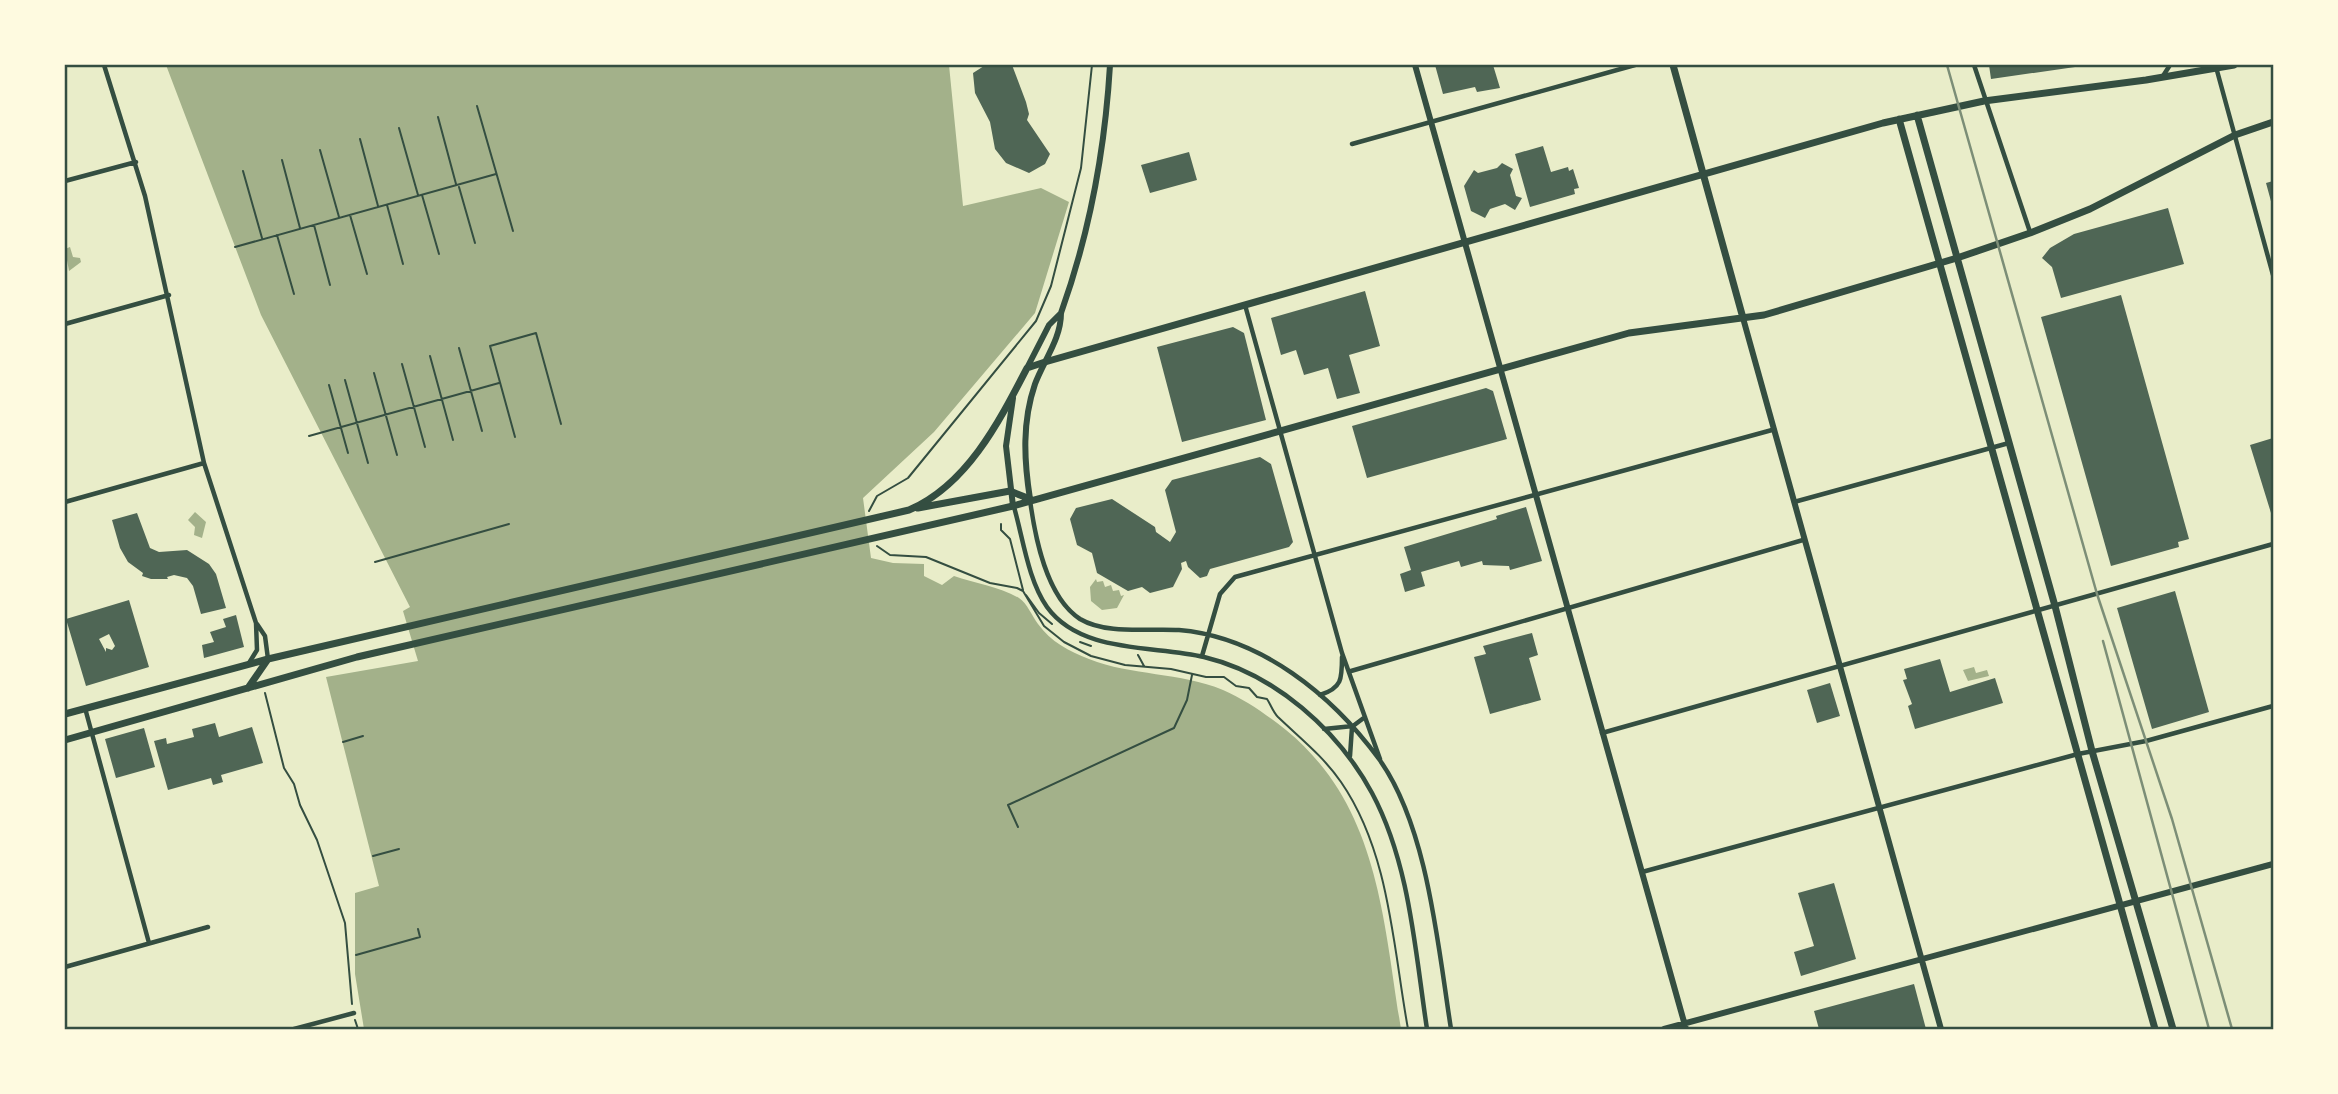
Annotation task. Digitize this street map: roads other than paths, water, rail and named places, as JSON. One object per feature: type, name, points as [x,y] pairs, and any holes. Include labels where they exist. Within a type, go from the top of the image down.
[{"type":"main road","points":[[1673,65],[1743,318]]},
{"type":"main road","points":[[909,510],[938,494],[961,473],[1014,393],[1027,368],[1899,119],[1984,101],[2162,78],[2216,66],[2234,65]]},
{"type":"main road","points":[[1917,115],[2092,751],[2138,900],[2173,1029]]},
{"type":"main road","points":[[1899,119],[2155,1029]]},
{"type":"main road","points":[[65,740],[262,683],[407,645],[1013,506],[1030,499],[1282,432],[1629,333],[1743,318],[1940,263],[2030,233],[2103,203],[2235,135],[2273,121]]},
{"type":"main road","points":[[65,714],[268,659],[909,510],[1010,491],[1030,499]]},
{"type":"main road","points":[[247,688],[268,659]]},
{"type":"street","points":[[104,65],[136,162],[169,295],[204,463],[256,623],[257,650],[249,664]]},
{"type":"street","points":[[1110,65],[1103,154],[1061,313],[1061,329],[1034,387],[1026,425],[1025,464],[1030,499],[1051,586],[1072,613],[1094,625],[1208,635],[1264,656],[1320,695],[1353,726],[1380,761],[1398,793],[1418,845],[1451,1029]]},
{"type":"street","points":[[1415,65],[1685,1026]]},
{"type":"street","points":[[1352,144],[1635,65]]},
{"type":"street","points":[[1973,65],[2030,233]]},
{"type":"street","points":[[2162,78],[2170,65]]},
{"type":"street","points":[[2216,66],[2273,275]]},
{"type":"street","points":[[65,181],[136,162]]},
{"type":"street","points":[[65,324],[169,295]]},
{"type":"street","points":[[1244,304],[1317,554],[1342,653],[1380,761]]},
{"type":"street","points":[[1027,368],[1049,325],[1061,313]]},
{"type":"street","points":[[1743,318],[1792,503],[1941,1029]]},
{"type":"street","points":[[1014,393],[1006,434],[1010,491],[1040,594],[1059,620],[1079,633],[1100,640],[1202,656],[1252,674],[1285,695],[1323,729],[1350,760],[1378,807],[1395,850],[1427,1029]]},
{"type":"street","points":[[1202,656],[1220,594],[1229,580],[1772,430]]},
{"type":"street","points":[[1792,503],[2009,443]]},
{"type":"street","points":[[65,502],[204,463]]},
{"type":"street","points":[[1350,671],[1803,540]]},
{"type":"street","points":[[1602,733],[2273,544]]},
{"type":"street","points":[[256,623],[265,636],[268,659]]},
{"type":"street","points":[[1320,695],[1333,691],[1342,681],[1342,653]]},
{"type":"street","points":[[1642,872],[2078,754],[2146,741],[2273,706]]},
{"type":"street","points":[[85,708],[149,943]]},
{"type":"street","points":[[1323,729],[1353,726],[1365,717]]},
{"type":"street","points":[[1350,760],[1348,747],[1353,726]]},
{"type":"street","points":[[1664,1029],[1685,1026],[2273,864]]},
{"type":"street","points":[[65,967],[208,927]]},
{"type":"street","points":[[294,1029],[354,1013]]},
{"type":"railway","points":[[1947,65],[2097,594],[2172,819],[2232,1029]]},
{"type":"railway","points":[[2103,641],[2209,1029]]}]
